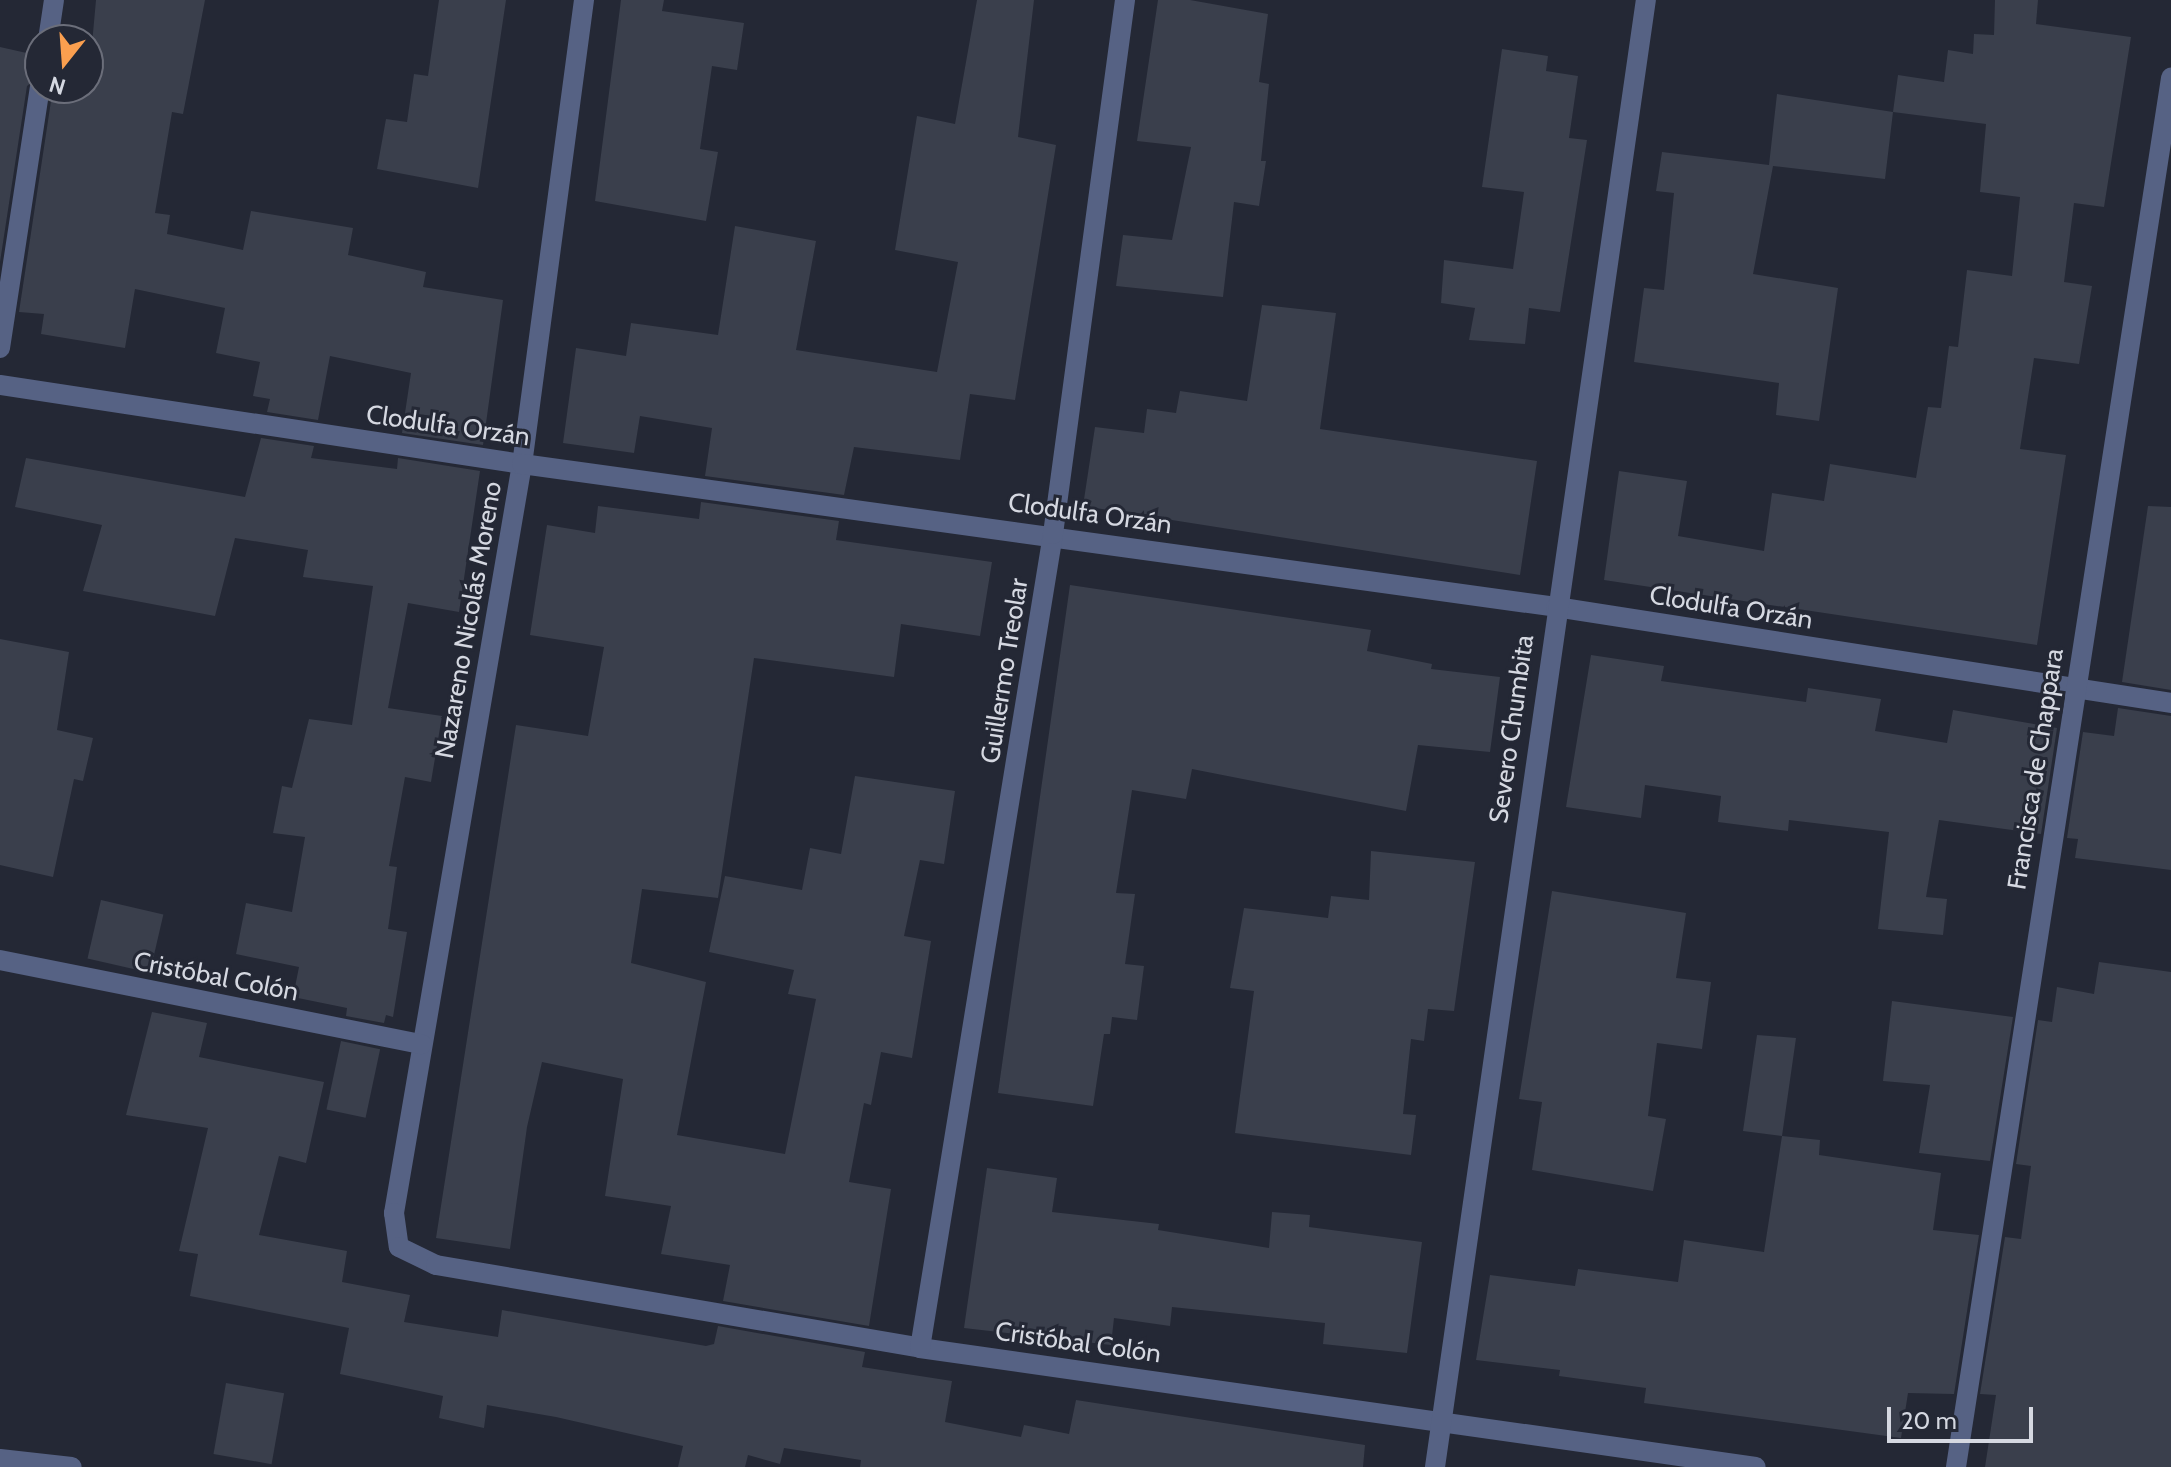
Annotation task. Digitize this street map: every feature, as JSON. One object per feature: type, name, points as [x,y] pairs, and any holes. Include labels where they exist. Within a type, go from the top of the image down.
[{"type":"street","points":[[50,24],[54,0]]},
{"type":"street","name":"Nazareno Nicolás Moreno","points":[[399,1247],[394,1213],[522,464],[584,0]]},
{"type":"street","name":"Guillermo Treolar","points":[[920,1348],[1053,534],[1125,0]]},
{"type":"street","name":"Severo Chumbita","points":[[1435,1467],[1556,607],[1646,0]]},
{"type":"street","name":"Francisca de Chappara","points":[[1956,1467],[2171,78]]},
{"type":"street","points":[[0,348],[38,104]]},
{"type":"street","name":"Clodulfa Orzán","points":[[0,385],[522,464],[1053,534],[1556,607],[2171,703]]},
{"type":"street","name":"Cristóbal Colón","points":[[0,960],[422,1044]]},
{"type":"street","name":"Cristóbal Colón","points":[[399,1247],[436,1265],[920,1348],[1756,1467]]},
{"type":"street","points":[[0,1459],[72,1467]]},
{"type":"building","points":[[96,0],[205,0],[183,114],[172,112],[155,213],[170,215],[167,234],[243,250],[251,211],[353,228],[348,255],[426,272],[423,287],[503,300],[483,445],[402,433],[411,373],[330,356],[318,420],[267,412],[270,399],[253,396],[260,362],[216,353],[225,308],[135,289],[125,348],[41,334],[44,314],[19,312],[51,104],[104,104],[104,24],[94,24]]},
{"type":"building","points":[[439,0],[506,0],[478,188],[377,169],[386,119],[407,122],[414,74],[428,76]]},
{"type":"building","points":[[621,0],[664,0],[662,11],[744,23],[737,70],[712,66],[700,149],[718,152],[706,221],[595,201]]},
{"type":"building","points":[[977,0],[1034,0],[1018,137],[1056,145],[1015,400],[970,394],[960,460],[854,447],[844,495],[705,476],[712,428],[640,416],[634,453],[563,443],[576,348],[626,356],[631,323],[718,335],[735,226],[816,241],[796,350],[937,372],[958,262],[895,250],[917,116],[955,124]]},
{"type":"building","points":[[1158,0],[1190,0],[1268,14],[1259,82],[1269,84],[1261,161],[1266,161],[1259,206],[1234,202],[1223,297],[1116,286],[1123,235],[1172,240],[1191,147],[1137,141]]},
{"type":"building","points":[[1995,0],[2038,0],[2036,24],[2131,37],[2104,207],[2074,203],[2064,282],[2092,286],[2079,364],[2034,358],[2020,449],[2066,455],[2037,645],[1604,580],[1619,471],[1687,481],[1678,536],[1764,551],[1772,493],[1824,501],[1830,464],[1916,478],[1928,407],[1941,408],[1949,346],[1958,347],[1967,270],[2012,276],[2020,197],[1980,192],[1986,124],[1893,112],[1898,75],[1944,82],[1948,50],[1973,54],[1974,34],[1994,35]]},
{"type":"building","points":[[0,47],[24,52],[24,104],[0,262]]},
{"type":"building","points":[[1502,49],[1548,56],[1546,71],[1578,76],[1569,138],[1587,140],[1560,312],[1529,308],[1525,344],[1469,340],[1475,308],[1441,303],[1444,260],[1513,269],[1524,192],[1482,187]]},
{"type":"building","points":[[1777,94],[1893,112],[1885,179],[1773,166],[1753,274],[1838,288],[1819,421],[1776,415],[1779,383],[1634,362],[1644,288],[1664,290],[1674,193],[1656,191],[1662,152],[1769,165]]},
{"type":"building","points":[[1262,305],[1336,313],[1320,429],[1537,461],[1520,575],[1083,506],[1095,427],[1144,433],[1147,409],[1176,413],[1180,391],[1247,401]]},
{"type":"building","points":[[261,438],[314,446],[311,458],[397,469],[398,458],[480,471],[459,612],[408,603],[388,708],[442,716],[431,782],[405,777],[389,866],[397,867],[388,929],[407,932],[393,1017],[386,1015],[384,1023],[346,1016],[347,1008],[293,997],[299,967],[236,954],[246,903],[292,912],[305,837],[273,833],[282,786],[292,788],[309,719],[352,725],[373,586],[303,577],[308,550],[235,538],[215,616],[83,591],[102,525],[15,507],[26,458],[245,497]]},
{"type":"building","points":[[701,502],[839,521],[836,540],[992,562],[980,636],[901,624],[894,677],[754,658],[718,898],[642,889],[631,963],[706,982],[677,1135],[785,1154],[816,999],[788,994],[794,970],[709,952],[725,876],[802,890],[810,848],[841,854],[855,776],[955,791],[944,864],[920,860],[904,936],[931,941],[912,1058],[881,1052],[871,1105],[864,1103],[849,1182],[891,1189],[869,1326],[723,1301],[730,1265],[661,1254],[671,1206],[605,1196],[623,1079],[542,1062],[527,1127],[510,1249],[436,1238],[516,725],[588,736],[604,647],[530,635],[547,525],[595,533],[598,506],[699,519]]},
{"type":"building","points":[[2148,506],[2171,507],[2171,690],[2122,682]]},
{"type":"building","points":[[1070,585],[1371,630],[1367,651],[1432,664],[1431,669],[1500,677],[1490,752],[1418,745],[1406,811],[1192,769],[1186,799],[1132,790],[1116,893],[1135,894],[1125,964],[1144,966],[1137,1020],[1112,1017],[1110,1034],[1104,1034],[1093,1106],[998,1093]]},
{"type":"building","points":[[0,639],[69,652],[57,730],[93,738],[83,781],[74,779],[53,877],[0,865]]},
{"type":"building","points":[[1591,655],[1664,666],[1661,681],[1806,702],[1808,688],[1881,699],[1875,731],[1947,743],[1953,710],[2057,728],[2041,834],[1939,820],[1926,897],[1947,899],[1943,935],[1878,929],[1889,832],[1789,820],[1788,831],[1718,822],[1721,796],[1645,785],[1641,818],[1566,807]]},
{"type":"building","points":[[2118,708],[2171,716],[2171,870],[2075,858],[2078,839],[2067,838],[2083,732],[2114,736]]},
{"type":"building","points":[[1371,851],[1475,862],[1454,1011],[1428,1009],[1424,1041],[1411,1039],[1403,1114],[1416,1115],[1411,1155],[1235,1133],[1254,991],[1230,988],[1244,908],[1328,918],[1331,896],[1369,900]]},
{"type":"building","points":[[1552,891],[1686,913],[1676,978],[1711,982],[1702,1049],[1657,1043],[1648,1116],[1666,1119],[1653,1191],[1532,1170],[1542,1102],[1519,1099]]},
{"type":"building","points":[[101,900],[163,914],[150,973],[88,958]]},
{"type":"building","points":[[2099,962],[2171,972],[2171,1467],[1985,1467],[1996,1395],[1980,1394],[2005,1237],[2021,1239],[2031,1166],[2016,1164],[2038,1020],[2052,1022],[2057,987],[2094,994]]},
{"type":"building","points":[[1892,1001],[2013,1017],[1990,1161],[1919,1153],[1930,1085],[1883,1081]]},
{"type":"building","points":[[152,1012],[207,1023],[199,1057],[324,1082],[306,1163],[279,1156],[259,1235],[347,1251],[342,1282],[410,1295],[404,1322],[498,1337],[502,1310],[706,1346],[714,1344],[718,1326],[865,1352],[862,1367],[952,1381],[945,1422],[1021,1437],[1024,1425],[1069,1434],[1076,1400],[1365,1445],[1363,1467],[860,1467],[861,1460],[784,1448],[780,1464],[748,1455],[745,1467],[678,1467],[683,1446],[556,1417],[487,1405],[484,1428],[439,1418],[443,1396],[340,1374],[349,1328],[190,1296],[198,1254],[179,1251],[208,1128],[126,1115]]},
{"type":"building","points":[[1757,1035],[1796,1038],[1782,1136],[1743,1131]]},
{"type":"building","points":[[341,1041],[380,1049],[366,1118],[326,1109]]},
{"type":"building","points":[[1782,1136],[1820,1140],[1819,1155],[1941,1173],[1933,1230],[1979,1235],[1954,1394],[1908,1393],[1901,1438],[1644,1403],[1646,1388],[1559,1376],[1560,1370],[1476,1360],[1490,1275],[1575,1286],[1578,1269],[1678,1282],[1684,1240],[1764,1252]]},
{"type":"building","points":[[987,1168],[1057,1178],[1052,1212],[1159,1224],[1158,1230],[1269,1248],[1272,1212],[1310,1215],[1309,1227],[1422,1242],[1407,1353],[1323,1344],[1325,1323],[1172,1307],[1170,1326],[1114,1318],[1111,1345],[964,1328]]},
{"type":"building","points":[[226,1383],[284,1393],[272,1464],[213,1454]]}]
